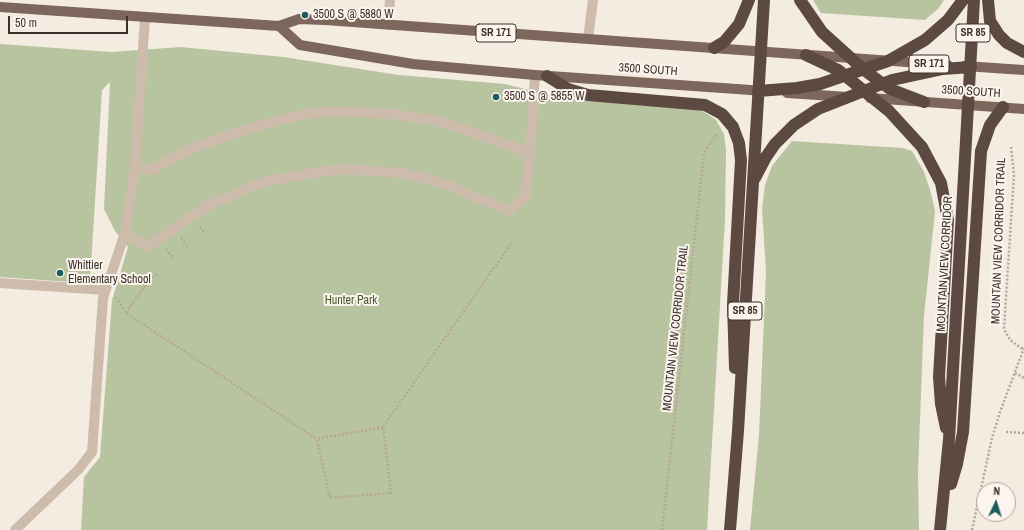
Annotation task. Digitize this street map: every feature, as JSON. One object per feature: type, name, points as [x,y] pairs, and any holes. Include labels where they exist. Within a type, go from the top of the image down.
[{"type":"highway","points":[[714,48],[724,42],[736,29],[745,13],[749,0]]},
{"type":"highway","name":"SR 85","points":[[730,530],[738,431],[764,0]]},
{"type":"highway","points":[[800,0],[822,32],[850,59],[881,84],[901,95],[924,102]]},
{"type":"highway","points":[[758,91],[797,88],[846,76],[888,61],[925,40],[948,20],[963,0]]},
{"type":"highway","name":"MOUNTAIN VIEW CORRIDOR","points":[[940,530],[949,439],[974,0]]},
{"type":"highway","points":[[988,0],[990,20],[999,35],[1007,43],[1024,52]]},
{"type":"highway","points":[[806,55],[829,65],[846,76],[902,124],[922,147],[936,172],[945,195],[948,232],[939,390],[944,422],[949,439]]},
{"type":"highway","points":[[752,186],[766,157],[784,135],[818,109],[864,90],[916,74],[971,67]]},
{"type":"highway","points":[[541,76],[568,89],[588,95],[705,105],[722,114],[733,127],[739,143],[741,160],[734,304],[738,431]]},
{"type":"highway","points":[[943,504],[957,464],[963,432],[981,151],[990,125],[1003,107]]},
{"type":"main road","name":"3500 SOUTH","points":[[0,7],[279,26],[299,18],[761,51],[850,59],[1024,70]]},
{"type":"main road","name":"3500 SOUTH","points":[[279,26],[300,45],[413,64],[541,76],[1024,109]]},
{"type":"lane","points":[[388,25],[390,0]]},
{"type":"lane","points":[[588,39],[593,0]]},
{"type":"lane","points":[[16,530],[78,470],[92,452],[102,298],[125,233],[135,167],[145,18]]},
{"type":"lane","points":[[125,233],[147,247],[207,206],[266,181],[338,169],[403,173],[445,184],[509,211],[525,196],[541,76]]},
{"type":"lane","points":[[135,167],[151,170],[189,150],[237,132],[296,116],[326,111],[393,114],[442,122],[530,153]]},
{"type":"lane","points":[[0,284],[105,290]]},
{"type":"path","name":"MOUNTAIN VIEW CORRIDOR TRAIL","points":[[662,530],[704,154],[718,133]]},
{"type":"path","name":"MOUNTAIN VIEW CORRIDOR TRAIL","points":[[972,530],[992,438],[1024,349],[1010,340],[1004,325],[1014,175],[1011,147]]},
{"type":"path","points":[[317,439],[330,498],[391,493],[383,427],[512,242]]},
{"type":"path","points":[[126,313],[147,283],[157,274]]},
{"type":"path","points":[[115,296],[126,313],[317,439],[383,427]]},
{"type":"path","points":[[1015,373],[1024,378]]},
{"type":"path","points":[[1006,432],[1024,433]]},
{"type":"green space","points":[[813,0],[944,0],[938,9],[925,20],[821,13]]},
{"type":"green space","name":"Hunter Park","points":[[0,44],[111,52],[181,47],[283,57],[399,75],[505,84],[560,98],[687,107],[702,111],[709,115],[716,120],[724,134],[726,150],[725,219],[707,530],[81,530],[84,477],[100,457],[112,300],[128,247],[115,231],[104,209],[110,82],[102,90],[90,281],[84,283],[0,277]]},
{"type":"green space","points":[[792,141],[903,148],[912,151],[924,172],[931,193],[935,211],[924,316],[918,472],[919,530],[750,530],[759,435],[766,272],[762,208],[765,185],[772,166]]},
{"type":"place","name":"3500 S @ 5880 W","points":[[305,15]]},
{"type":"place","name":"3500 S @ 5855 W","points":[[496,97]]},
{"type":"place","name":"Whittier Elementary School","points":[[60,273]]}]
